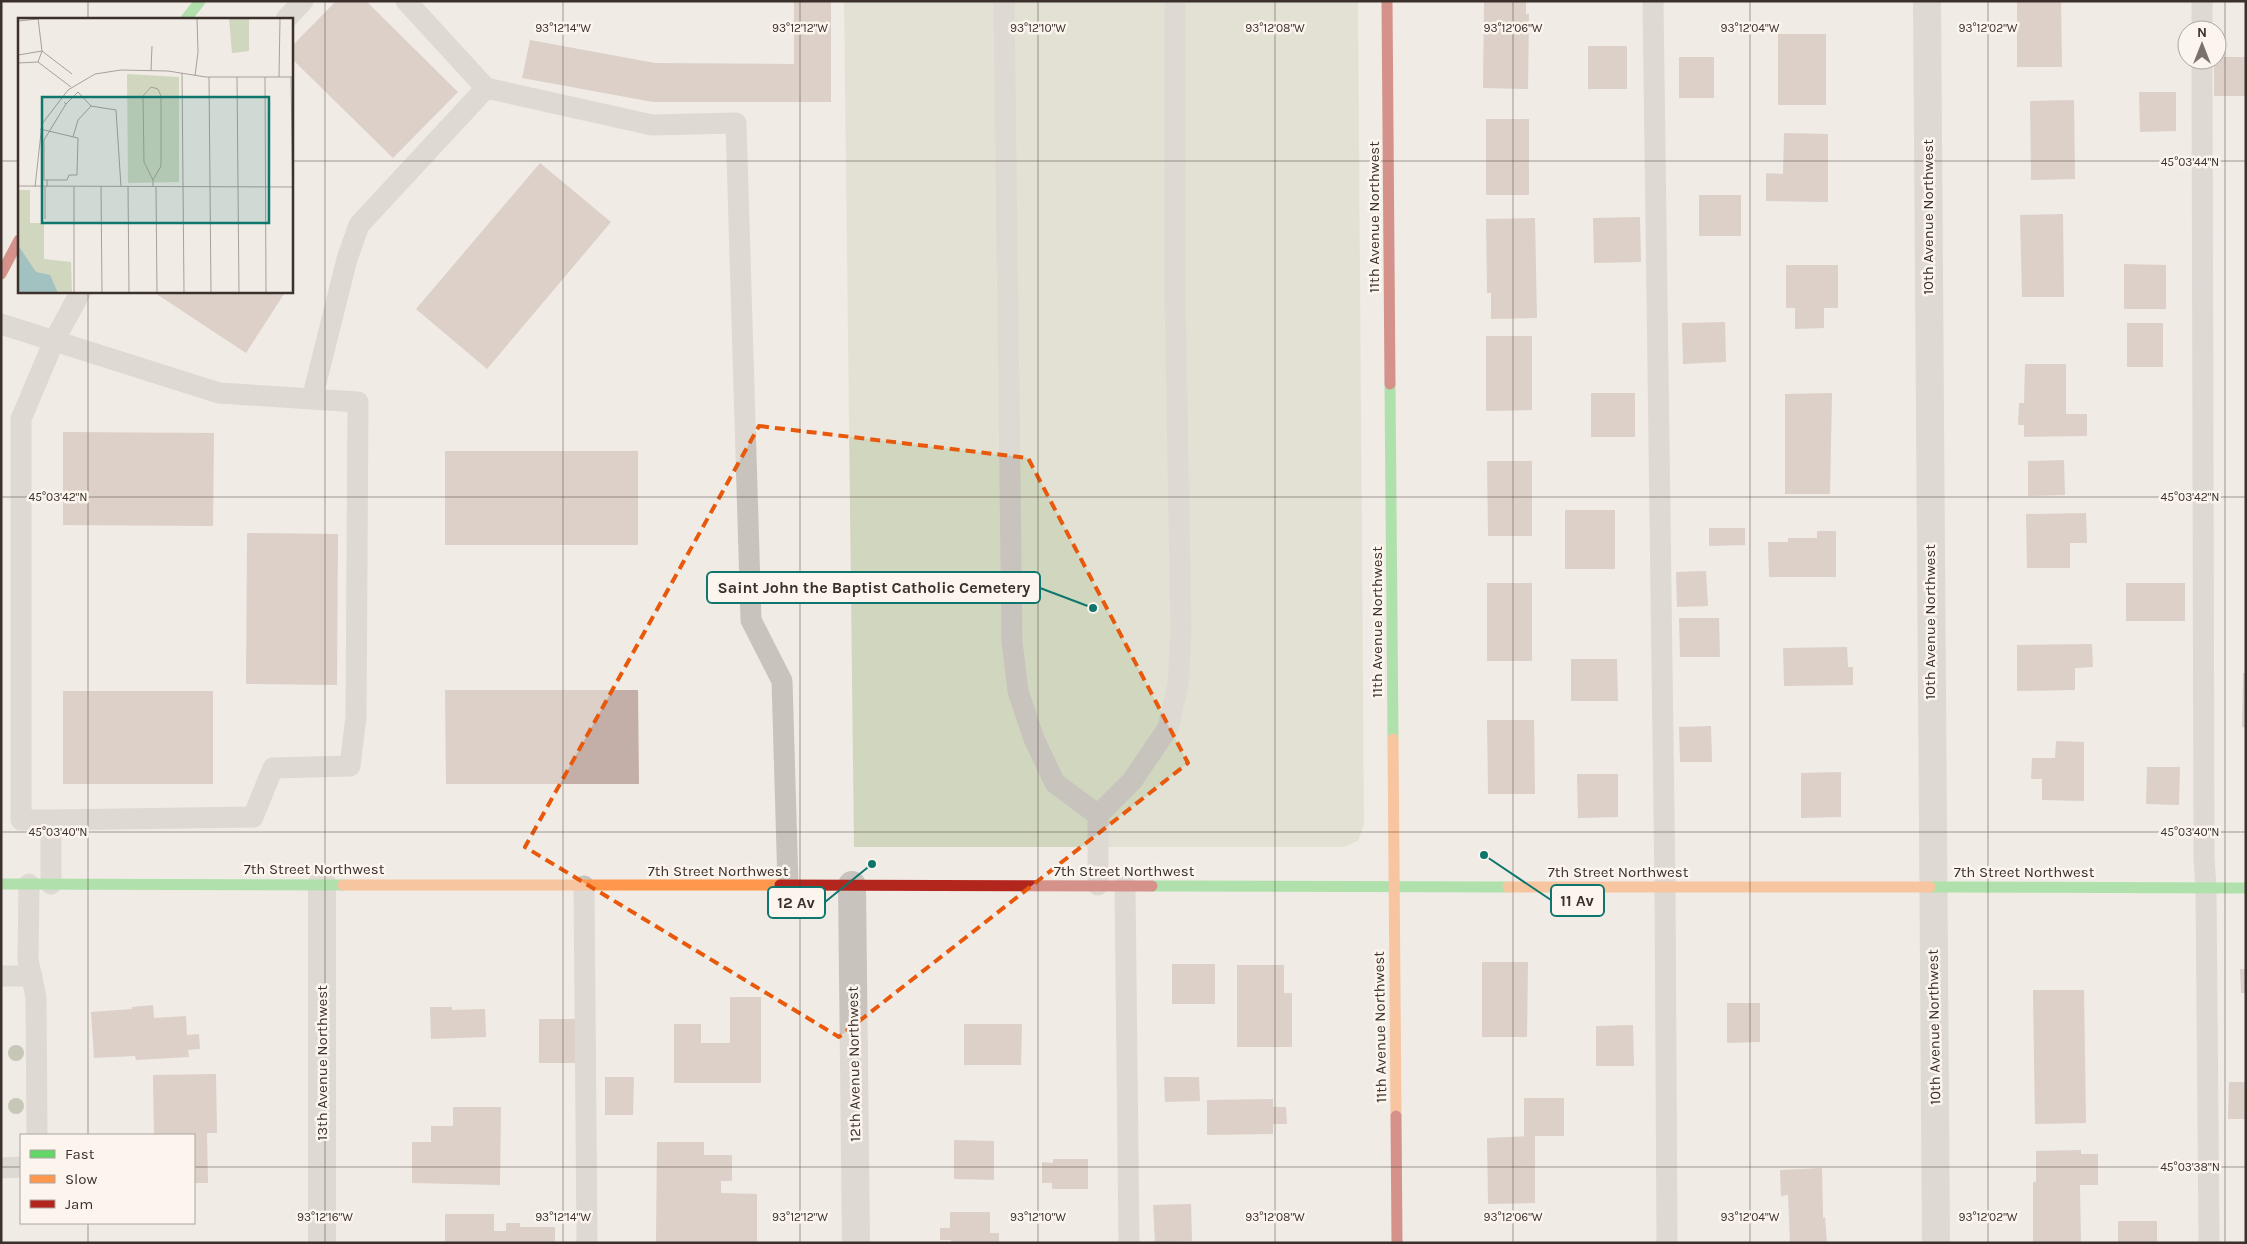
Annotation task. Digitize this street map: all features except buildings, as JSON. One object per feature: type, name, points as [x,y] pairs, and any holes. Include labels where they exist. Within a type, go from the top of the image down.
[{"type":"street","points":[[187,18],[200,1]]},
{"type":"street","name":"11th Avenue Northwest","points":[[1387,1],[1397,1243]]},
{"type":"street","name":"10th Avenue Northwest","points":[[1926,1],[1936,1243]]},
{"type":"street","points":[[1,274],[18,242]]},
{"type":"street","name":"7th Street Northwest","points":[[1,884],[2246,888]]},
{"type":"street","name":"13th Avenue Northwest","points":[[322,884],[322,1243]]},
{"type":"street","name":"12th Avenue Northwest","points":[[852,886],[856,1243]]},
{"type":"lane","points":[[287,18],[303,1]]},
{"type":"lane","points":[[406,1],[486,88],[652,125],[736,123],[751,620],[782,681],[788,886]]},
{"type":"lane","points":[[1004,1],[1012,642],[1018,691],[1034,740],[1055,783],[1098,815]]},
{"type":"lane","points":[[1098,886],[1098,815],[1132,781],[1168,728],[1178,684],[1182,633],[1176,297],[1176,1]]},
{"type":"lane","points":[[1653,1],[1665,887],[1667,1243]]},
{"type":"lane","points":[[2202,1],[2202,20]]},
{"type":"lane","points":[[2202,70],[2204,848],[2209,1243]]},
{"type":"lane","points":[[312,399],[346,259],[359,225],[486,88]]},
{"type":"lane","points":[[1,324],[54,341],[219,393],[358,402],[356,717],[350,766],[273,768],[253,817],[21,820],[21,419],[54,341],[80,292]]},
{"type":"lane","points":[[51,820],[51,884]]},
{"type":"lane","points":[[29,884],[28,960],[36,997],[36,1134]]},
{"type":"lane","points":[[584,886],[587,1243]]},
{"type":"lane","points":[[1125,886],[1129,1243]]},
{"type":"lane","points":[[1,976],[32,976]]},
{"type":"lane","points":[[1,1168],[20,1167]]},
{"type":"highlighted area","points":[[759,426],[1028,458],[1188,763],[839,1037],[525,847]]},
{"type":"green space","points":[[844,1],[1358,1],[1364,825],[1358,841],[1343,847],[854,847]]},
{"type":"traffic: fast","points":[[187,18],[200,1]]},
{"type":"traffic: fast","points":[[1390,384],[1393,739]]},
{"type":"traffic: fast","points":[[1,884],[343,885]]},
{"type":"traffic: fast","points":[[1152,886],[1508,887]]},
{"type":"traffic: fast","points":[[1930,887],[2246,888]]},
{"type":"traffic: slow","points":[[1393,739],[1396,1116]]},
{"type":"traffic: slow","points":[[343,885],[780,885]]},
{"type":"traffic: slow","points":[[1508,887],[1930,887]]},
{"type":"traffic: jam","points":[[1387,1],[1390,384]]},
{"type":"traffic: jam","points":[[1,274],[18,242]]},
{"type":"traffic: jam","points":[[780,885],[1152,886]]},
{"type":"traffic: jam","points":[[1396,1116],[1397,1243]]},
{"type":"place","name":"Saint John the Baptist Catholic Cemetery","points":[[1093,608]]},
{"type":"place","name":"11 Av","points":[[1484,855]]},
{"type":"place","name":"12 Av","points":[[872,864]]}]
